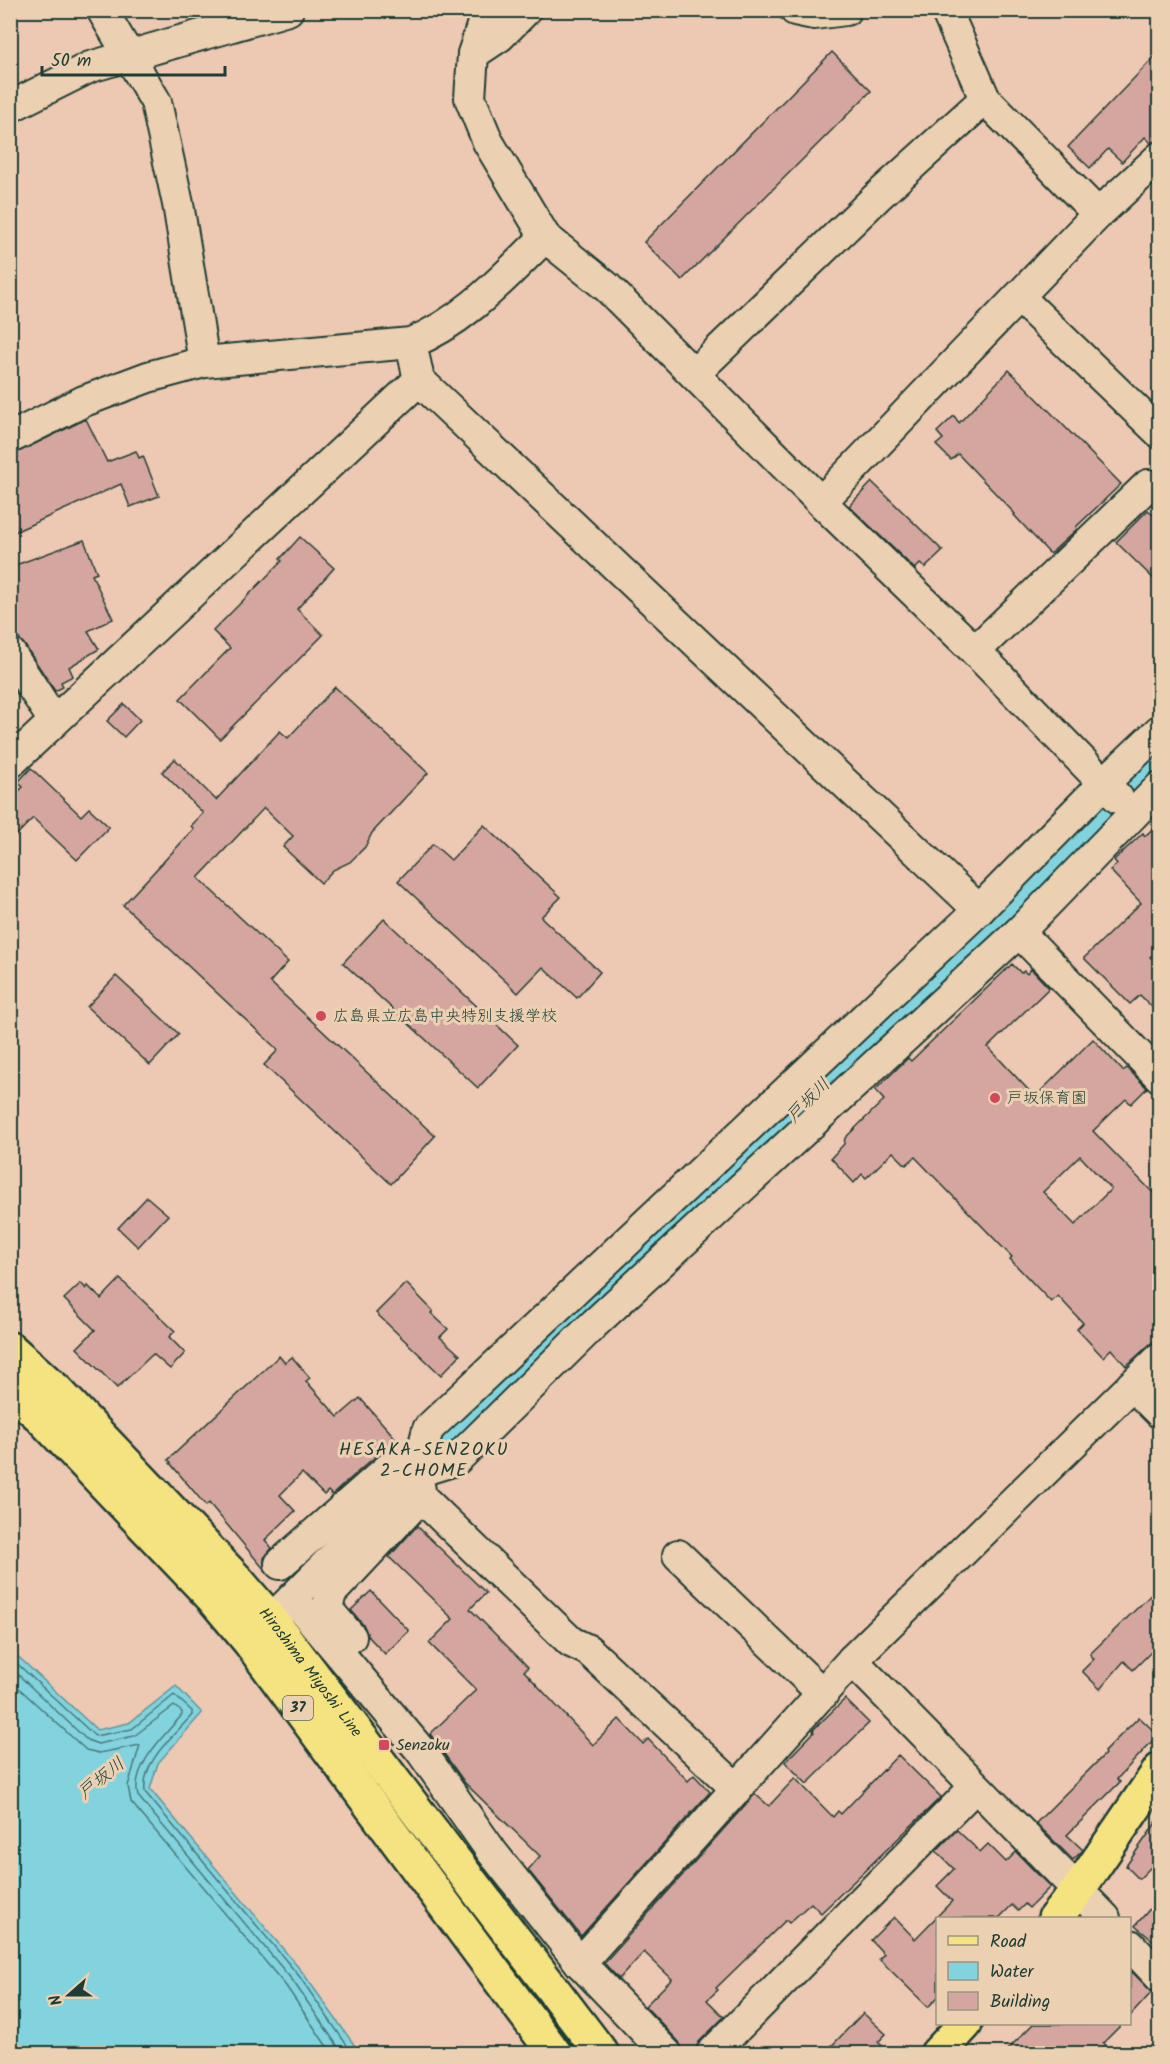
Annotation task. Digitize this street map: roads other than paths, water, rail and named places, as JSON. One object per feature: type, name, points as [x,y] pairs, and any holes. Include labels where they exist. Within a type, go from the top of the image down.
[{"type":"main road","name":"Hiroshima Miyoshi Line","points":[[10,1349],[66,1401],[236,1578],[271,1620],[602,2054]]},
{"type":"main road","name":"Hiroshima Miyoshi Line","points":[[10,1389],[39,1414],[213,1598],[271,1620],[555,2054]]},
{"type":"main road","points":[[1057,1917],[1078,1890],[1160,1770]]},
{"type":"main road","points":[[938,2054],[964,2025]]},
{"type":"street","points":[[102,10],[156,102],[178,204],[204,362]]},
{"type":"street","points":[[10,107],[90,67],[288,10]]},
{"type":"street","points":[[487,10],[473,54],[470,98],[488,142],[545,237],[607,287],[821,502],[975,651],[1132,813]]},
{"type":"street","points":[[473,54],[500,36],[526,10]]},
{"type":"street","points":[[795,10],[814,14],[846,10]]},
{"type":"street","points":[[946,10],[985,99],[1098,214]]},
{"type":"street","points":[[694,374],[877,197],[985,99]]},
{"type":"street","points":[[821,502],[1098,214],[1160,157]]},
{"type":"street","points":[[10,438],[84,401],[148,377],[204,362],[411,344],[434,334],[474,306],[545,237]]},
{"type":"street","points":[[1019,297],[1160,433]]},
{"type":"street","points":[[411,344],[419,380],[979,910]]},
{"type":"street","points":[[10,763],[419,380]]},
{"type":"street","points":[[975,651],[1148,485]]},
{"type":"street","points":[[10,653],[54,721]]},
{"type":"street","points":[[376,1667],[327,1609],[331,1593],[419,1484],[428,1429],[979,910],[1103,784],[1160,730]]},
{"type":"street","points":[[667,2054],[580,1963],[492,1852],[421,1751],[271,1620],[419,1484],[456,1460],[594,1324],[1019,932],[1132,813],[1160,787]]},
{"type":"street","points":[[1019,932],[1160,1077]]},
{"type":"street","points":[[580,1963],[852,1660],[1160,1358]]},
{"type":"street","points":[[1132,1385],[1160,1413]]},
{"type":"street","points":[[280,1564],[390,1467],[419,1484],[571,1642],[588,1650],[737,1789]]},
{"type":"street","points":[[678,1555],[823,1694]]},
{"type":"street","points":[[852,1660],[1104,1917]]},
{"type":"street","points":[[711,2054],[975,1787]]},
{"type":"street","points":[[1131,1946],[1160,1977]]},
{"type":"water","points":[[10,1649],[97,1730],[129,1723],[176,1686],[202,1713],[158,1763],[150,1789],[303,1973],[360,2053],[11,2053]]},
{"type":"waterway","name":"戸坂川","points":[[455,1434],[507,1384],[562,1323],[660,1244],[762,1148],[876,1032],[1160,763]]},
{"type":"place","name":"広島県立広島中央特別支援学校","points":[[321,1016]]},
{"type":"place","name":"戸坂保育園","points":[[995,1098]]},
{"type":"place","name":"Senzoku","points":[[384,1745]]},
{"type":"district","name":"HESAKA-SENZOKU 2-CHOME","points":[[424,1460]]}]
